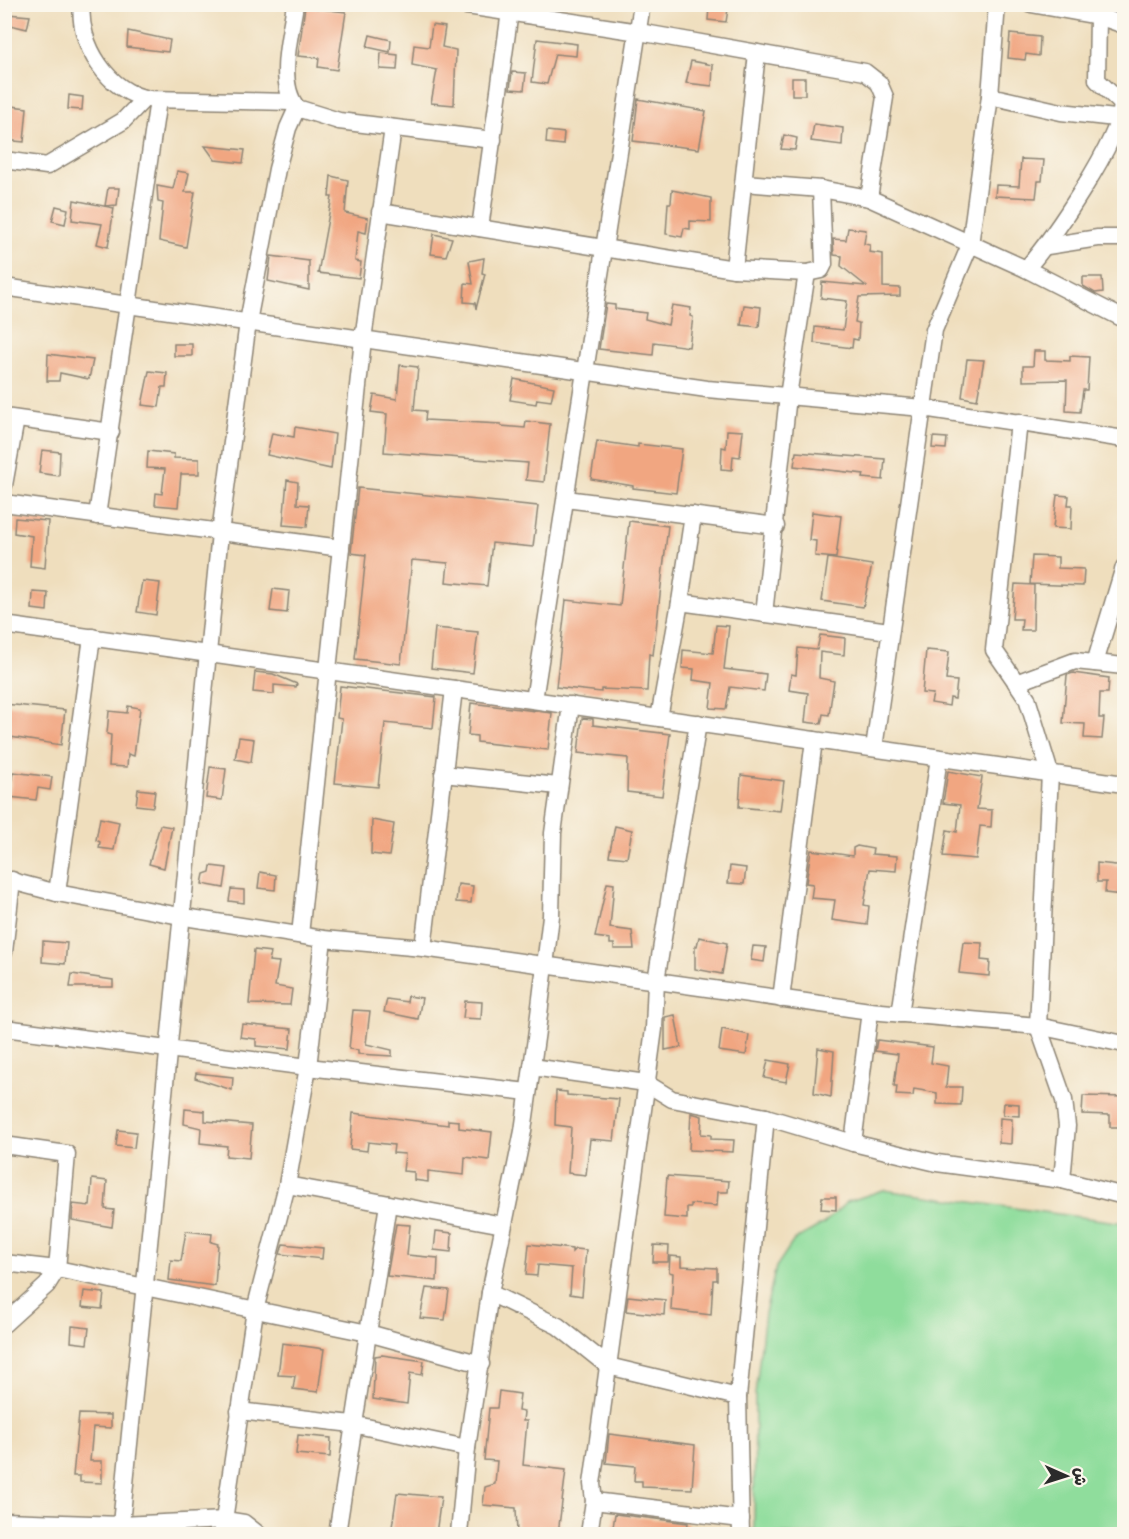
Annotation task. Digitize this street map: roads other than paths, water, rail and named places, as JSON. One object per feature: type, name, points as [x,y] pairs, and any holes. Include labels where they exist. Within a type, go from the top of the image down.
[{"type":"street","points":[[82,4],[82,28],[92,54],[119,84],[151,99],[295,105],[339,121],[493,140]]},
{"type":"street","points":[[121,1530],[220,533],[248,322],[277,169],[295,105],[287,68],[295,4]]},
{"type":"street","points":[[454,4],[511,8],[865,72],[879,83],[883,90],[884,104],[869,198]]},
{"type":"street","points":[[534,700],[642,4]]},
{"type":"street","points":[[874,748],[934,330],[970,245],[990,96],[997,4]]},
{"type":"street","points":[[1031,4],[1098,16],[1125,26]]},
{"type":"street","points":[[480,228],[511,8]]},
{"type":"street","points":[[1098,16],[1097,80],[1123,111]]},
{"type":"street","points":[[734,269],[757,53]]},
{"type":"street","points":[[990,96],[1061,112],[1123,111]]},
{"type":"street","points":[[4,160],[47,166],[123,121],[151,99]]},
{"type":"street","points":[[97,516],[129,305],[151,99]]},
{"type":"street","points":[[1026,269],[1047,246],[1106,149],[1123,111]]},
{"type":"street","points":[[300,935],[363,339],[393,128]]},
{"type":"street","points":[[744,183],[821,189],[869,198],[1026,269],[1125,319]]},
{"type":"street","points":[[380,212],[734,269],[807,273],[821,270],[824,264],[821,189]]},
{"type":"street","points":[[1047,246],[1098,238],[1125,238]]},
{"type":"street","points":[[764,614],[776,526],[788,396],[807,273]]},
{"type":"street","points":[[4,287],[707,389],[923,408],[1125,439]]},
{"type":"street","points":[[4,485],[10,418],[111,432]]},
{"type":"street","points":[[1019,422],[994,650],[1027,698],[1050,773],[1038,1026],[1064,1100],[1067,1125],[1062,1180]]},
{"type":"street","points":[[566,498],[776,526]]},
{"type":"street","points":[[4,503],[341,548]]},
{"type":"street","points":[[659,718],[693,515]]},
{"type":"street","points":[[1095,663],[1125,567]]},
{"type":"street","points":[[680,602],[889,631]]},
{"type":"street","points":[[4,625],[1125,784]]},
{"type":"street","points":[[57,893],[92,637]]},
{"type":"street","points":[[1016,683],[1075,662],[1125,666]]},
{"type":"street","points":[[423,948],[454,689]]},
{"type":"street","points":[[459,1534],[467,1448],[490,1293],[523,1131],[551,916],[553,833],[558,786],[571,705]]},
{"type":"street","points":[[589,1534],[594,1501],[592,1484],[654,1029],[656,981],[698,723]]},
{"type":"street","points":[[782,999],[814,740]]},
{"type":"street","points":[[900,1014],[939,758]]},
{"type":"street","points":[[443,774],[558,786]]},
{"type":"street","points":[[4,952],[8,879],[57,893],[182,917],[323,939],[423,948],[544,967],[870,1011],[1038,1026],[1125,1044]]},
{"type":"street","points":[[224,1527],[255,1310],[286,1185],[308,1067],[323,939]]},
{"type":"street","points":[[853,1143],[870,1011]]},
{"type":"street","points":[[4,1028],[308,1067],[528,1092]]},
{"type":"street","points":[[531,1067],[646,1083],[672,1099],[766,1117],[853,1143],[937,1163],[1062,1180],[1125,1196]]},
{"type":"street","points":[[594,1501],[741,1527],[738,1397],[766,1117]]},
{"type":"street","points":[[4,1145],[67,1154],[57,1269],[47,1285],[4,1324]]},
{"type":"street","points":[[286,1185],[503,1225]]},
{"type":"street","points":[[337,1534],[352,1424],[388,1204]]},
{"type":"street","points":[[4,1263],[57,1269],[368,1333],[481,1364]]},
{"type":"street","points":[[490,1293],[558,1326],[608,1366],[738,1397]]},
{"type":"street","points":[[239,1410],[352,1424],[467,1448]]},
{"type":"street","points":[[4,1521],[121,1530],[224,1527],[244,1523],[258,1534]]}]
